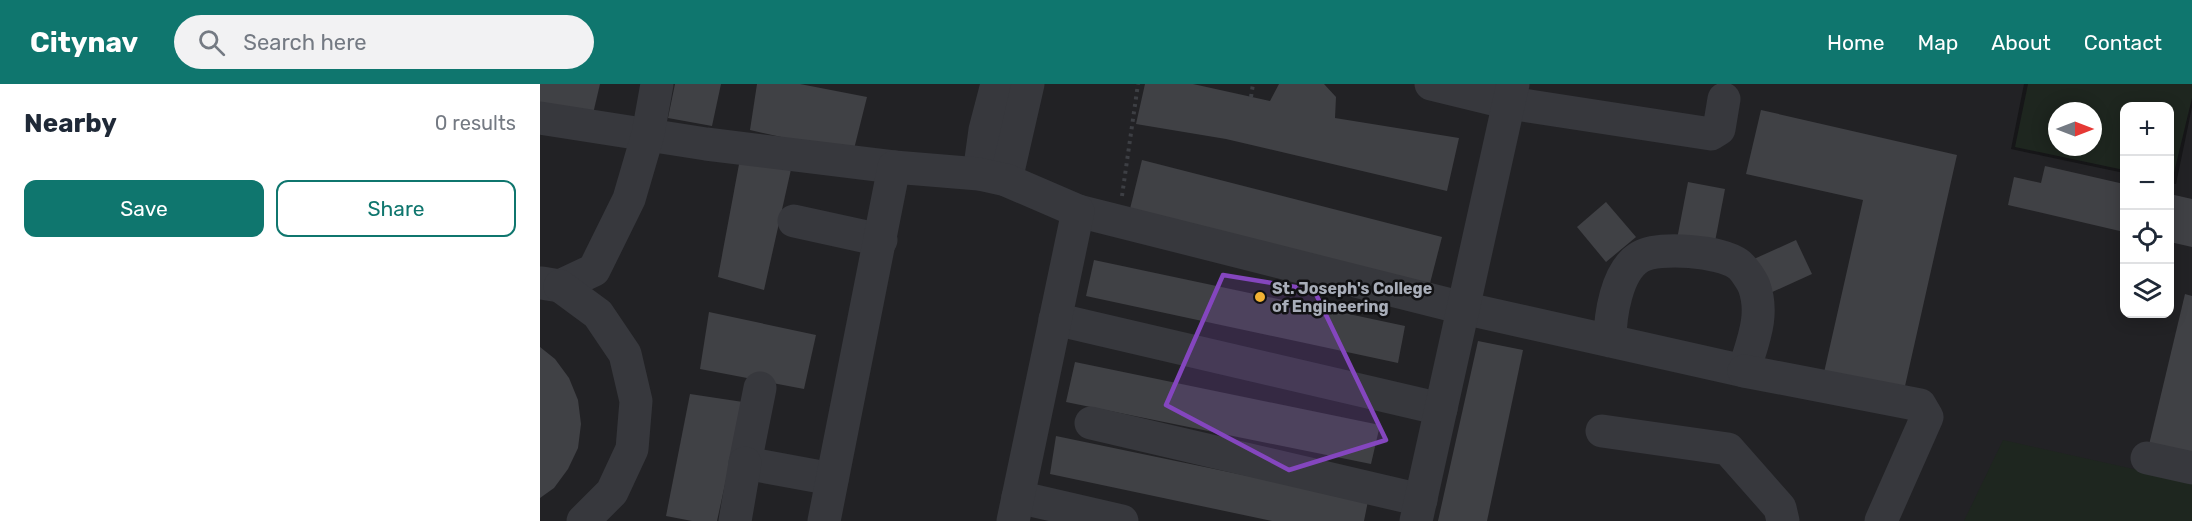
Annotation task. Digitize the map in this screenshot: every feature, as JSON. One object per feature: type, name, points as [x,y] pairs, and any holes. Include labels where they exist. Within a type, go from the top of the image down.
[{"type":"lane","points":[[550,284],[594,270],[629,199],[648,134],[657,84]]},
{"type":"lane","points":[[992,177],[986,130],[997,84]]},
{"type":"lane","points":[[992,177],[1028,84]]},
{"type":"lane","points":[[1431,84],[1511,94],[1711,134],[1719,129],[1724,99]]},
{"type":"lane","points":[[1091,423],[1418,510],[1511,94]]},
{"type":"lane","points":[[540,118],[801,157],[992,177],[1088,213],[1463,308],[1744,371],[1920,405],[1928,417],[1881,521]]},
{"type":"lane","points":[[824,521],[894,167]]},
{"type":"lane","points":[[1088,213],[1055,319],[1016,509],[1122,521]]},
{"type":"lane","points":[[794,221],[880,240]]},
{"type":"lane","points":[[1610,341],[1610,316],[1620,283],[1638,258],[1663,249],[1711,255],[1738,264],[1754,285],[1759,323],[1744,371]]},
{"type":"lane","points":[[550,284],[598,314],[625,354],[636,401],[632,449],[612,492],[583,521]]},
{"type":"lane","points":[[1055,319],[1441,409]]},
{"type":"lane","points":[[735,521],[760,388]]},
{"type":"lane","points":[[1602,431],[1728,449],[1780,508],[1783,521]]},
{"type":"lane","points":[[2147,458],[2192,468]]},
{"type":"lane","points":[[745,463],[832,479]]},
{"type":"path","points":[[1088,213],[1118,210],[1138,84]]},
{"type":"path","points":[[1251,97],[1253,84]]},
{"type":"highlighted area","points":[[1223,275],[1314,290],[1386,440],[1289,470],[1166,405]]},
{"type":"shaded area","name":"St. Joseph's College of Engineering","points":[[540,84],[2024,84],[2011,149],[2120,172],[2120,318],[2174,318],[2174,184],[2176,184],[2192,107],[2192,521],[540,521]]},
{"type":"shaded area","points":[[2028,84],[2192,84],[2192,98],[2174,173],[2174,102],[2120,102],[2120,169],[2058,156],[2102,156],[2102,102],[2048,102],[2048,154],[2015,147]]},
{"type":"shaded area","points":[[2003,440],[2192,482],[2192,521],[1964,521]]},
{"type":"building","points":[[540,84],[600,84],[592,118],[540,106]]},
{"type":"building","points":[[675,84],[721,84],[712,126],[668,118]]},
{"type":"building","points":[[757,84],[800,84],[867,97],[853,153],[750,130]]},
{"type":"building","points":[[1145,84],[1193,84],[1270,101],[1279,84],[1324,84],[1336,97],[1335,118],[1459,138],[1447,191],[1226,139],[1136,124]]},
{"type":"building","points":[[1761,110],[1957,155],[1903,395],[1823,377],[1863,200],[1746,174]]},
{"type":"building","points":[[740,159],[792,165],[764,290],[718,277]]},
{"type":"building","points":[[1142,160],[1442,237],[1429,287],[1129,213]]},
{"type":"building","points":[[2045,166],[2120,183],[2120,231],[2008,205],[2014,177],[2041,183]]},
{"type":"building","points":[[1688,182],[1725,189],[1714,247],[1677,239]]},
{"type":"building","points":[[2174,195],[2192,199],[2192,247],[2174,243]]},
{"type":"building","points":[[1606,202],[1636,237],[1606,262],[1577,227]]},
{"type":"building","points":[[1796,240],[1812,274],[1770,293],[1754,259]]},
{"type":"building","points":[[1094,260],[1405,326],[1398,363],[1086,296]]},
{"type":"building","points":[[2185,294],[2192,296],[2192,459],[2148,449]]},
{"type":"building","points":[[709,312],[816,335],[804,389],[700,369]]},
{"type":"building","points":[[1478,341],[1523,350],[1487,521],[1438,521]]},
{"type":"building","points":[[540,347],[555,359],[569,378],[578,400],[581,424],[578,448],[568,469],[554,488],[540,498]]},
{"type":"building","points":[[1075,362],[1380,425],[1371,464],[1066,402]]},
{"type":"building","points":[[690,394],[743,402],[717,521],[692,521],[666,516]]},
{"type":"building","points":[[1056,436],[1368,501],[1364,521],[1272,521],[1050,474]]},
{"type":"place","name":"St. Joseph's College of Engineering","points":[[1260,297]]}]
